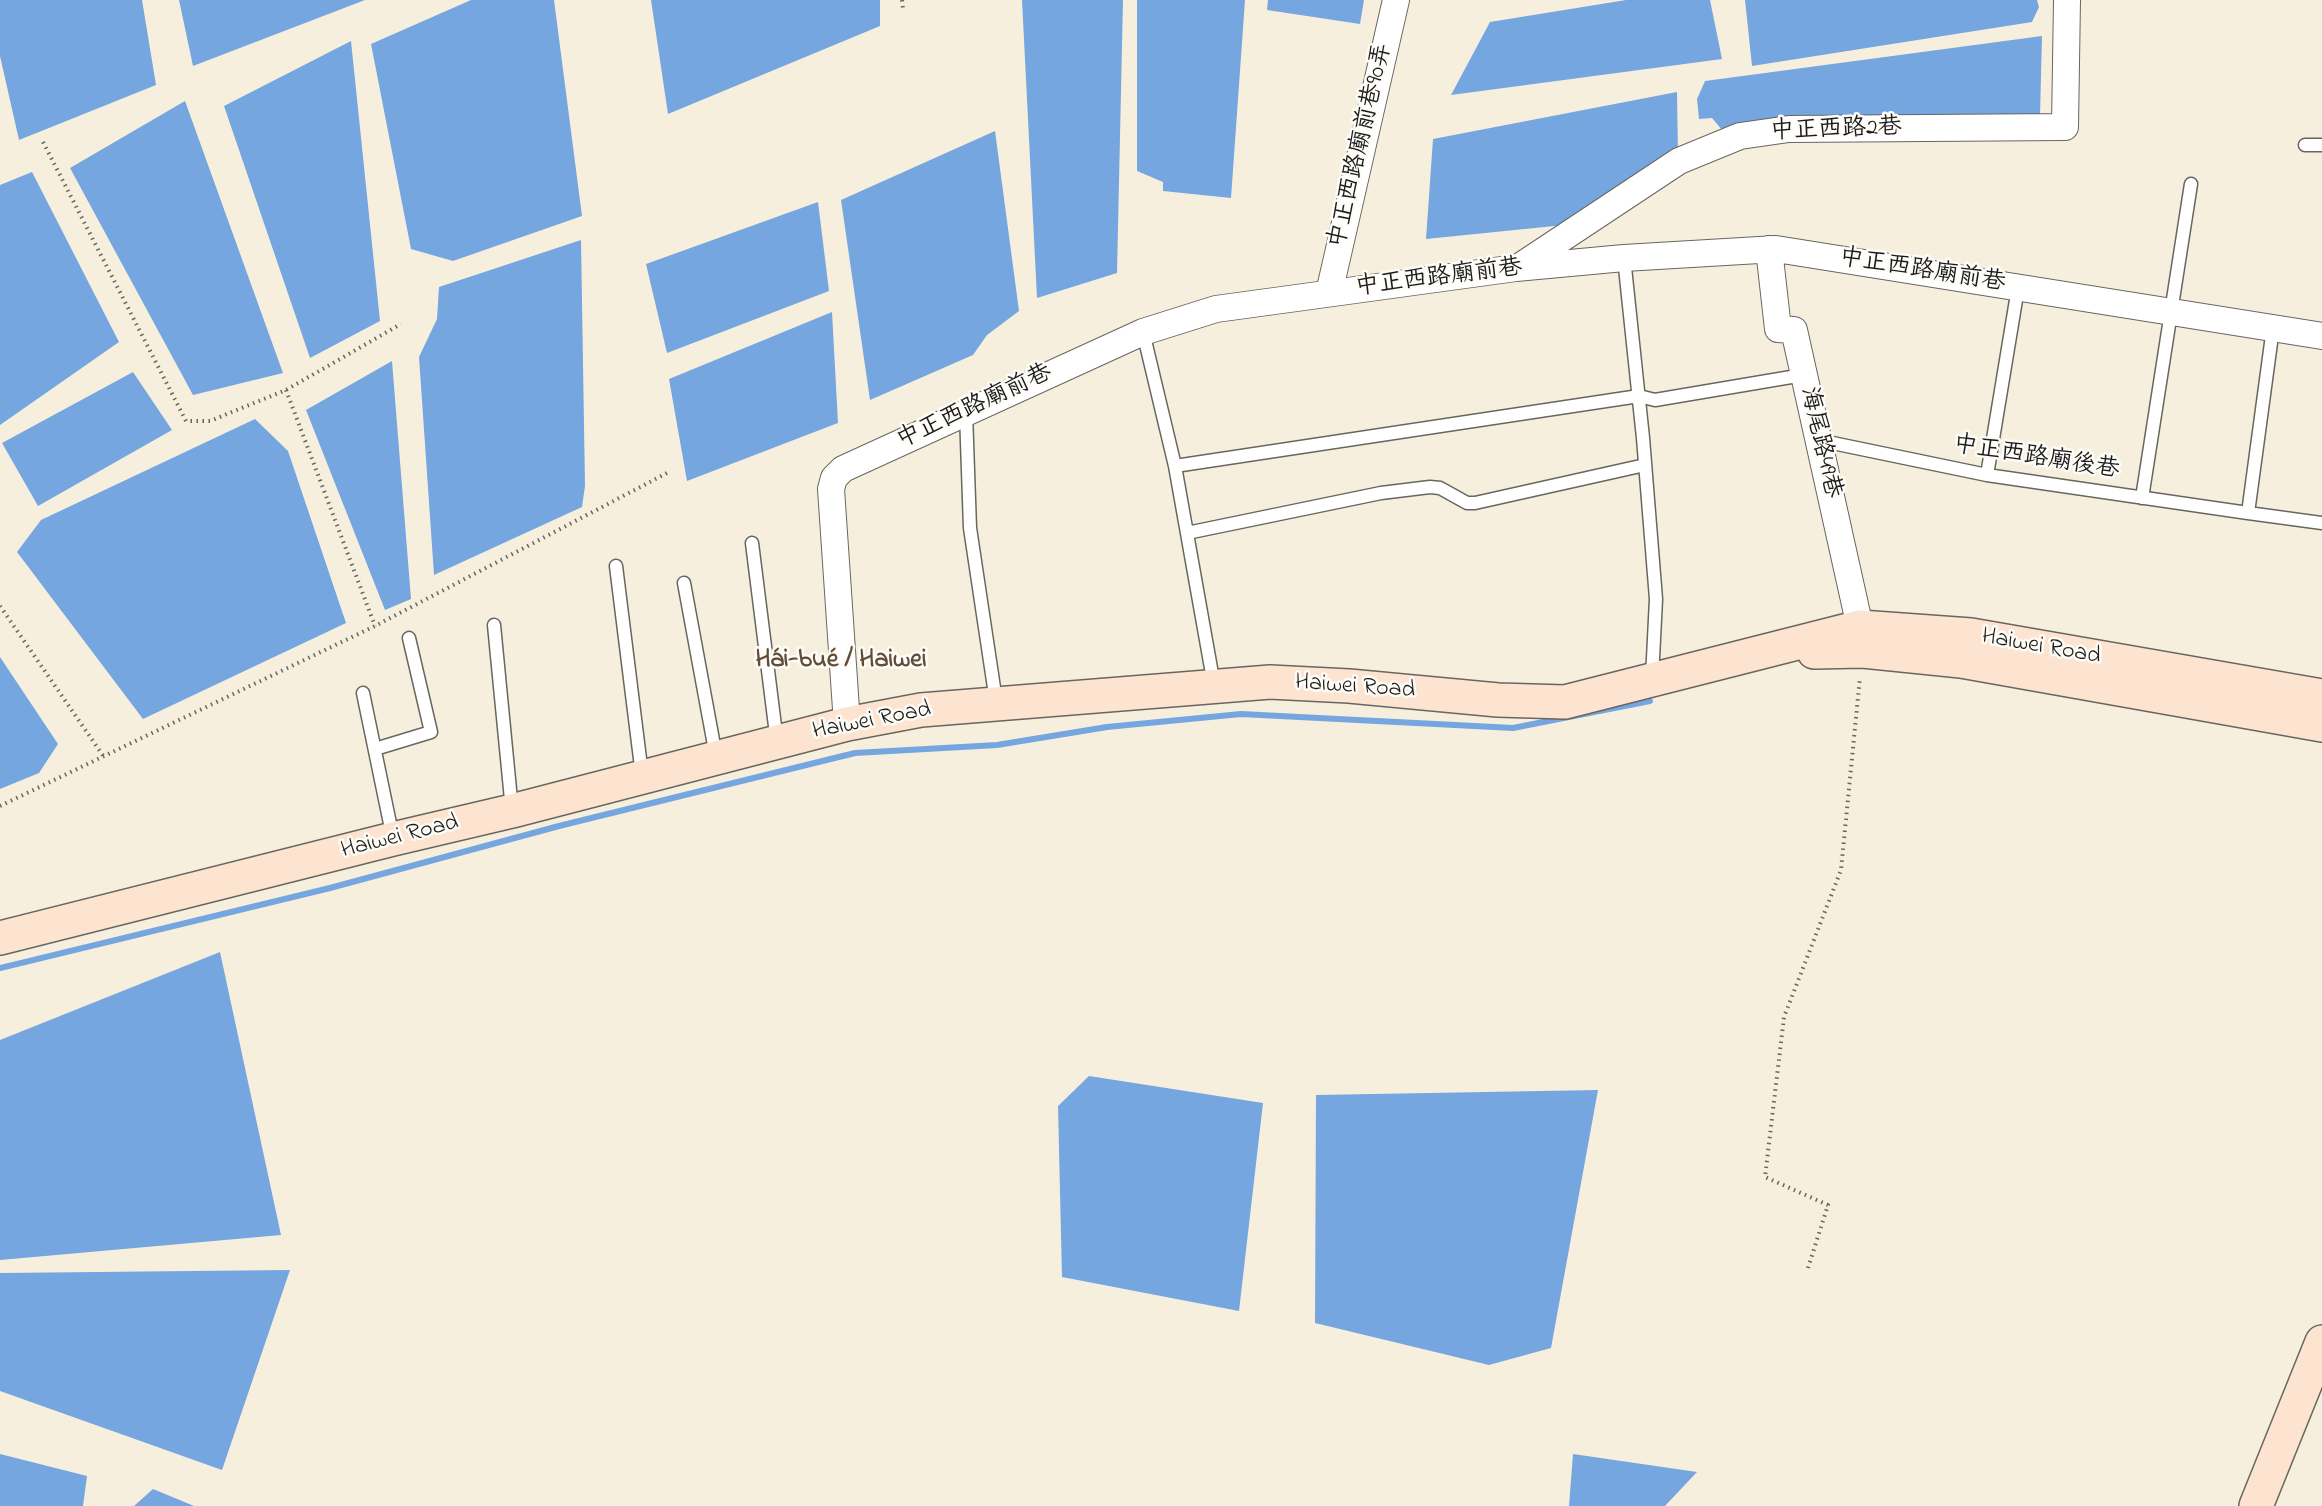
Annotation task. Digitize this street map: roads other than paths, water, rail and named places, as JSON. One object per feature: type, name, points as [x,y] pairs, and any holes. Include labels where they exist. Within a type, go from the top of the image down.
[{"type":"street","name":"中正西路廟前巷90弄","points":[[1329,293],[1396,0]]},
{"type":"street","name":"中正西路2巷","points":[[1516,268],[1679,160],[1740,136],[1788,129],[2065,127],[2067,0]]},
{"type":"street","name":"中正西路廟前巷","points":[[847,724],[831,489],[834,478],[843,469],[1143,332],[1216,309],[1516,268],[1624,258],[1769,249],[2322,336]]},
{"type":"street","name":"海尾路49巷","points":[[1769,249],[1778,329],[1794,330],[1861,639]]},
{"type":"street","name":"Haiwei Road","points":[[0,938],[512,811],[847,724],[921,710],[1270,682],[1349,686],[1498,700],[1565,702],[1761,652],[1861,639],[1971,635],[2322,696]]},
{"type":"street","name":"Haiwei Road","points":[[1861,639],[1961,661],[2322,725]]},
{"type":"street","points":[[2256,1506],[2322,1342]]},
{"type":"lane","points":[[2306,145],[2322,145]]},
{"type":"lane","points":[[2142,498],[2191,184]]},
{"type":"lane","points":[[1624,258],[1646,465],[1656,599],[1652,679]]},
{"type":"lane","points":[[1987,475],[2018,288]]},
{"type":"lane","points":[[2248,513],[2273,328]]},
{"type":"lane","points":[[1143,332],[1175,466],[1214,685]]},
{"type":"lane","points":[[1175,466],[1639,396],[1654,400],[1803,375]]},
{"type":"lane","points":[[966,413],[970,528],[996,703]]},
{"type":"lane","name":"中正西路廟後巷","points":[[1818,440],[1987,475],[2322,523]]},
{"type":"lane","points":[[1187,533],[1382,493],[1430,487],[1440,488],[1467,503],[1475,503],[1646,465]]},
{"type":"lane","points":[[752,543],[777,743]]},
{"type":"lane","points":[[616,566],[643,776]]},
{"type":"lane","points":[[684,583],[716,758]]},
{"type":"lane","points":[[494,625],[512,811]]},
{"type":"lane","points":[[375,748],[431,732],[409,638]]},
{"type":"lane","points":[[363,693],[393,839]]},
{"type":"water","points":[[0,0],[142,0],[156,85],[19,140],[0,56]]},
{"type":"water","points":[[179,0],[365,0],[193,66]]},
{"type":"water","points":[[471,0],[554,0],[582,216],[453,261],[411,249],[371,44]]},
{"type":"water","points":[[651,0],[880,0],[880,26],[668,114]]},
{"type":"water","points":[[1022,0],[1123,0],[1117,273],[1037,298]]},
{"type":"water","points":[[1137,0],[1245,0],[1231,198],[1163,191],[1163,182],[1137,171]]},
{"type":"water","points":[[1268,0],[1364,0],[1360,24],[1267,10]]},
{"type":"water","points":[[1626,0],[1710,0],[1722,59],[1451,95],[1490,22]]},
{"type":"water","points":[[1745,0],[2037,0],[2039,7],[2032,22],[1752,66]]},
{"type":"water","points":[[2042,36],[2040,116],[1727,136],[1712,118],[1699,119],[1697,99],[1705,81]]},
{"type":"water","points":[[351,41],[380,321],[310,358],[224,106]]},
{"type":"water","points":[[1677,92],[1678,155],[1584,223],[1426,239],[1433,139]]},
{"type":"water","points":[[185,101],[283,373],[193,395],[70,168]]},
{"type":"water","points":[[995,131],[1019,311],[987,335],[973,355],[870,400],[841,200]]},
{"type":"water","points":[[32,172],[119,342],[0,425],[0,185]]},
{"type":"water","points":[[818,202],[829,291],[667,353],[646,264]]},
{"type":"water","points":[[581,240],[585,486],[582,507],[434,575],[419,357],[437,319],[439,287]]},
{"type":"water","points":[[832,312],[838,423],[687,481],[669,379]]},
{"type":"water","points":[[392,361],[411,599],[385,610],[306,410]]},
{"type":"water","points":[[133,372],[172,430],[38,506],[2,443]]},
{"type":"water","points":[[255,419],[288,451],[346,623],[143,719],[17,552],[41,520]]},
{"type":"water","points":[[0,657],[58,744],[39,773],[0,789]]},
{"type":"water","points":[[220,952],[281,1235],[0,1260],[0,1040]]},
{"type":"water","points":[[1089,1076],[1263,1103],[1239,1311],[1062,1277],[1058,1106]]},
{"type":"water","points":[[1598,1090],[1551,1348],[1489,1365],[1315,1323],[1316,1095]]},
{"type":"water","points":[[290,1270],[222,1470],[0,1391],[0,1273]]},
{"type":"water","points":[[0,1454],[87,1476],[83,1506],[0,1506]]},
{"type":"water","points":[[1573,1454],[1697,1472],[1665,1506],[1569,1506]]},
{"type":"water","points":[[153,1489],[194,1506],[134,1506]]},
{"type":"waterway","points":[[0,968],[330,888],[559,826],[855,753],[997,745],[1107,727],[1241,714],[1513,728],[1650,701]]},
{"type":"district","name":"Hái-bué / Haiwei","points":[[841,662]]}]
